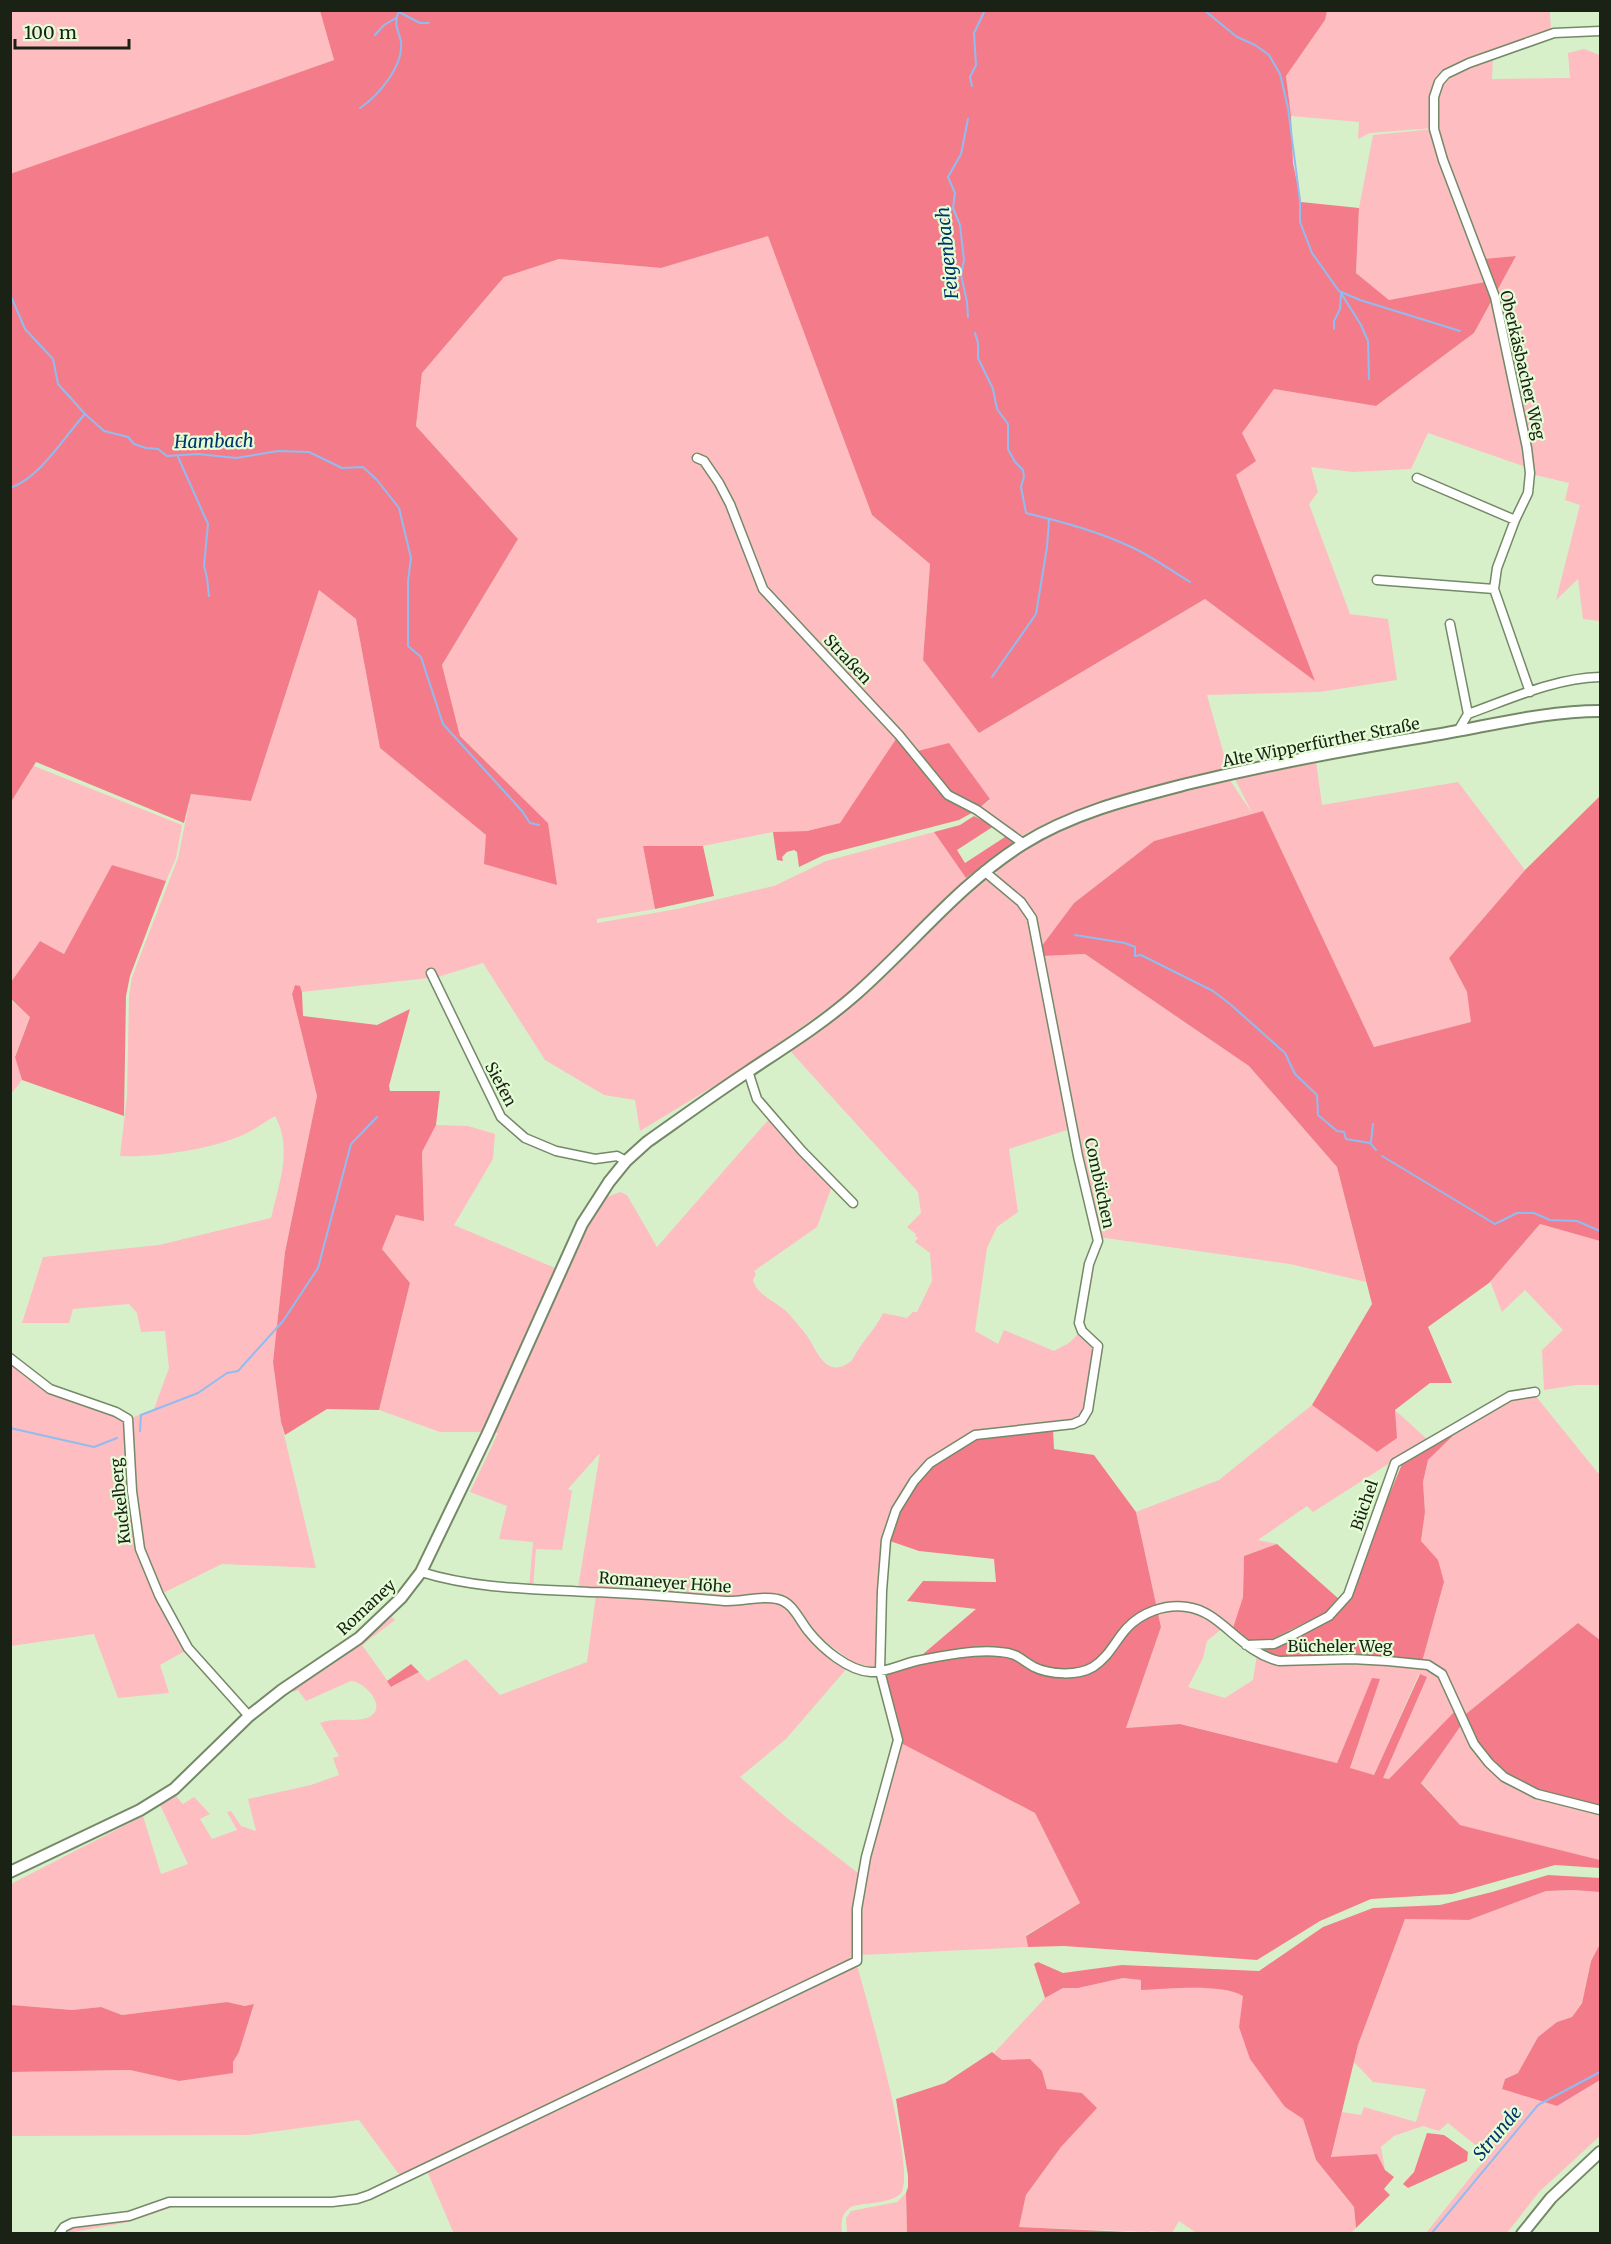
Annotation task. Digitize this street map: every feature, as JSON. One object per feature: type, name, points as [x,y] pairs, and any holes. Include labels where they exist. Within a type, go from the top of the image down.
[{"type":"main road","name":"Alte Wipperfürther Straße","points":[[748,1071],[802,1036],[854,996],[926,924],[984,871],[1052,828],[1119,802],[1231,773],[1347,749],[1523,718],[1600,711]]},
{"type":"main road","name":"Romaney","points":[[10,1872],[140,1810],[174,1789],[249,1716],[282,1690],[359,1638],[401,1598],[420,1572],[488,1433],[582,1224],[609,1182],[626,1161],[649,1140],[748,1071]]},
{"type":"main road","points":[[1522,2234],[1551,2198],[1600,2152]]},
{"type":"street","name":"Oberkäsbacher Weg","points":[[1494,589],[1497,568],[1528,492],[1530,474],[1527,448],[1495,297],[1443,160],[1434,129],[1434,97],[1439,82],[1446,74],[1506,49],[1554,33],[1600,31]]},
{"type":"street","name":"Straßen","points":[[697,458],[704,461],[730,504],[763,589],[898,735],[948,795],[976,810],[1024,844]]},
{"type":"street","points":[[1417,477],[1515,520]]},
{"type":"street","points":[[1377,580],[1494,589],[1530,692]]},
{"type":"street","points":[[1450,624],[1468,714]]},
{"type":"street","points":[[1458,731],[1468,714],[1581,677],[1600,677]]},
{"type":"street","name":"Combüchen","points":[[880,1671],[886,1540],[896,1510],[914,1481],[930,1462],[975,1436],[1063,1426],[1082,1420],[1088,1410],[1098,1346],[1082,1331],[1079,1323],[1089,1264],[1098,1241],[1078,1156],[1032,918],[1021,902],[984,871]]},
{"type":"street","name":"Siefen","points":[[431,974],[501,1117],[525,1138],[556,1152],[595,1159],[617,1156],[626,1161]]},
{"type":"street","points":[[748,1071],[757,1099],[802,1151],[853,1203]]},
{"type":"street","name":"Kuckelberg","points":[[10,1358],[50,1389],[116,1412],[129,1419],[132,1491],[140,1549],[159,1595],[188,1648],[249,1716]]},
{"type":"street","name":"Büchel","points":[[1246,1646],[1274,1644],[1291,1636],[1329,1617],[1348,1595],[1395,1463],[1510,1396],[1535,1392]]},
{"type":"street","name":"Romaneyer Höhe","points":[[420,1572],[457,1582],[534,1590],[648,1595],[735,1602],[775,1598],[788,1604],[810,1634],[837,1656],[864,1671],[880,1671]]},
{"type":"street","name":"Bücheler Weg","points":[[880,1671],[916,1661],[987,1650],[1013,1653],[1036,1668],[1067,1674],[1091,1668],[1106,1657],[1128,1627],[1147,1612],[1171,1606],[1189,1607],[1207,1612],[1246,1646],[1263,1657],[1279,1661],[1361,1660],[1428,1665],[1442,1674],[1474,1744],[1504,1777],[1538,1794],[1600,1810]]},
{"type":"street","points":[[59,2234],[64,2227],[72,2223],[129,2216],[169,2202],[332,2202],[369,2195],[857,1961],[857,1909],[864,1868],[898,1740],[880,1671]]},
{"type":"shaded area","points":[[10,11],[320,11],[334,60],[11,174]]},
{"type":"shaded area","points":[[320,11],[1327,11],[1325,20],[1286,76],[1293,163],[1301,202],[1359,208],[1356,273],[1389,300],[1490,281],[1483,259],[1516,256],[1474,333],[1376,406],[1274,389],[1242,433],[1256,461],[1236,475],[1315,681],[1205,599],[979,733],[923,660],[930,564],[872,515],[768,236],[661,268],[559,259],[504,277],[422,373],[416,426],[518,539],[442,665],[460,736],[548,823],[557,885],[484,864],[486,835],[380,748],[356,619],[319,590],[251,801],[191,794],[184,823],[36,762],[11,802],[10,174],[334,60]]},
{"type":"shaded area","points":[[1327,11],[1550,11],[1551,32],[1436,81],[1433,128],[1370,133],[1358,139],[1359,122],[1291,116],[1286,76],[1325,20]]},
{"type":"shaded area","points":[[1584,49],[1600,55],[1600,621],[1583,619],[1578,579],[1556,600],[1580,505],[1565,500],[1569,483],[1531,474],[1529,468],[1428,433],[1411,469],[1353,472],[1311,467],[1318,492],[1309,504],[1350,614],[1388,619],[1397,680],[1319,692],[1207,695],[1228,769],[1097,805],[1021,836],[1001,821],[977,810],[990,800],[897,739],[840,823],[807,831],[773,832],[703,846],[643,846],[655,909],[597,919],[597,923],[677,909],[774,886],[826,861],[934,832],[966,878],[849,993],[747,1066],[640,1131],[635,1100],[604,1095],[545,1060],[483,963],[438,977],[302,992],[300,986],[295,985],[292,994],[317,1096],[285,1252],[273,1362],[281,1422],[316,1568],[222,1564],[161,1594],[144,1549],[135,1490],[131,1418],[154,1409],[169,1368],[165,1331],[141,1332],[137,1313],[129,1304],[73,1309],[69,1323],[22,1323],[43,1257],[159,1245],[271,1218],[281,1179],[284,1154],[280,1128],[275,1116],[238,1137],[206,1147],[151,1155],[120,1156],[127,1096],[129,996],[132,977],[178,858],[191,794],[251,801],[319,590],[356,619],[380,748],[486,835],[548,823],[460,736],[442,665],[518,539],[416,426],[422,373],[504,277],[559,259],[661,268],[768,235],[872,515],[930,564],[923,660],[979,733],[1205,599],[1314,680],[1236,475],[1241,433],[1274,389],[1376,406],[1474,333],[1516,256],[1483,259],[1444,158],[1437,117],[1438,92],[1446,76],[1493,54],[1492,79],[1570,78],[1568,53]]},
{"type":"shaded area","points":[[1434,129],[1489,281],[1389,300],[1356,273],[1359,208],[1373,135]]},
{"type":"shaded area","points":[[896,739],[914,752],[949,743],[990,799],[977,810],[959,820],[824,855],[799,867],[797,852],[794,850],[782,857],[783,861],[777,860],[773,832],[807,831],[840,823]]},
{"type":"shaded area","points":[[1316,761],[1322,805],[1458,782],[1525,870],[1449,958],[1467,992],[1472,1022],[1374,1047],[1263,811],[1154,841],[1074,903],[1041,947],[1025,904],[997,876],[996,868],[1037,842],[1081,820],[1154,796],[1229,779],[1252,813],[1234,777]]},
{"type":"shaded area","points":[[34,766],[182,825],[176,858],[166,881],[112,865],[64,954],[40,941],[11,982],[11,802]]},
{"type":"shaded area","points":[[1600,796],[1600,1241],[1540,1224],[1489,1283],[1428,1327],[1452,1383],[1430,1383],[1395,1410],[1397,1438],[1377,1452],[1312,1405],[1372,1304],[1337,1167],[1249,1066],[1085,954],[1043,956],[1041,947],[1074,903],[1154,841],[1263,811],[1374,1047],[1471,1022],[1467,992],[1449,958],[1525,870]]},
{"type":"shaded area","points":[[974,816],[994,826],[957,850],[965,863],[1008,835],[1014,842],[966,878],[934,832],[960,825]]},
{"type":"shaded area","points":[[643,846],[703,846],[714,896],[655,909]]},
{"type":"shaded area","points":[[112,865],[166,881],[130,976],[126,996],[124,1116],[22,1080],[15,1057],[30,1017],[10,998],[11,982],[40,941],[64,954]]},
{"type":"shaded area","points":[[984,878],[1021,904],[1031,921],[1073,1128],[1009,1149],[1018,1212],[997,1227],[987,1248],[975,1331],[998,1344],[1004,1330],[1054,1351],[1069,1343],[1081,1331],[1097,1346],[1087,1409],[1082,1418],[1053,1426],[885,1540],[882,1671],[851,1661],[811,1631],[783,1598],[749,1599],[578,1588],[600,1453],[568,1489],[572,1491],[562,1550],[536,1549],[533,1588],[529,1588],[533,1542],[499,1539],[507,1506],[470,1492],[498,1433],[491,1432],[585,1227],[607,1197],[620,1192],[627,1195],[657,1247],[770,1118],[832,1186],[817,1227],[754,1271],[755,1286],[763,1295],[789,1314],[805,1332],[824,1362],[835,1368],[851,1361],[883,1313],[907,1318],[913,1312],[917,1312],[932,1281],[930,1253],[915,1242],[918,1238],[916,1234],[907,1227],[921,1213],[918,1192],[791,1052],[801,1040]]},
{"type":"shaded area","points":[[1085,954],[1249,1066],[1337,1167],[1366,1282],[1290,1264],[1098,1237],[1043,956]]},
{"type":"shaded area","points":[[295,985],[300,986],[302,992],[303,1016],[377,1025],[410,1009],[389,1086],[390,1091],[440,1091],[436,1125],[422,1152],[424,1221],[396,1215],[382,1249],[410,1283],[379,1410],[327,1409],[285,1435],[281,1422],[273,1362],[285,1252],[317,1096],[292,994]]},
{"type":"shaded area","points":[[10,999],[30,1016],[15,1056],[22,1080],[11,1094]]},
{"type":"shaded area","points":[[436,1125],[468,1126],[495,1134],[493,1159],[454,1225],[555,1268],[487,1432],[440,1432],[379,1410],[410,1283],[382,1249],[396,1215],[424,1220],[422,1152]]},
{"type":"shaded area","points":[[1540,1224],[1600,1241],[1600,1385],[1577,1385],[1544,1390],[1542,1350],[1563,1330],[1525,1290],[1502,1312],[1490,1281]]},
{"type":"shaded area","points":[[10,1358],[50,1391],[117,1414],[128,1422],[141,1549],[187,1650],[160,1665],[169,1693],[118,1698],[94,1634],[11,1646]]},
{"type":"shaded area","points":[[1534,1394],[1598,1473],[1600,1472],[1600,1640],[1578,1623],[1461,1718],[1443,1672],[1422,1662],[1444,1582],[1421,1541],[1425,1512],[1423,1482],[1428,1460],[1464,1425],[1511,1398]]},
{"type":"shaded area","points":[[1312,1405],[1377,1452],[1395,1410],[1429,1441],[1404,1454],[1313,1512],[1307,1506],[1258,1540],[1277,1544],[1244,1556],[1243,1597],[1232,1631],[1208,1612],[1157,1609],[1136,1512],[1219,1480]]},
{"type":"shaded area","points":[[1464,1425],[1428,1460],[1423,1482],[1425,1512],[1421,1541],[1438,1560],[1444,1582],[1422,1662],[1278,1659],[1257,1651],[1330,1615],[1349,1596],[1405,1457]]},
{"type":"shaded area","points":[[1053,1429],[1054,1449],[1094,1455],[1136,1512],[1161,1627],[1126,1728],[1180,1724],[1337,1763],[1372,1678],[1380,1679],[1350,1768],[1374,1775],[1420,1674],[1427,1677],[1383,1778],[1389,1779],[1456,1710],[1462,1724],[1421,1783],[1460,1825],[1600,1860],[1600,1868],[1555,1865],[1452,1894],[1371,1899],[1320,1921],[1257,1960],[1064,1946],[1028,1947],[1026,1936],[1080,1903],[1035,1813],[899,1742],[884,1672],[909,1666],[976,1609],[907,1601],[923,1581],[996,1582],[994,1559],[919,1551],[887,1540],[898,1510],[931,1464],[978,1437]]},
{"type":"shaded area","points":[[1277,1544],[1340,1600],[1327,1612],[1254,1648],[1232,1631],[1243,1597],[1244,1556]]},
{"type":"shaded area","points":[[596,1595],[771,1600],[784,1605],[848,1667],[786,1739],[740,1777],[787,1818],[858,1873],[853,1912],[852,1959],[401,2177],[359,2120],[248,2135],[11,2136],[10,2072],[130,2070],[179,2081],[233,2062],[239,2052],[254,2005],[246,2006],[227,2002],[122,2015],[101,2007],[72,2010],[12,2005],[11,1884],[143,1816],[161,1874],[188,1864],[160,1805],[174,1794],[183,1804],[194,1797],[210,1814],[200,1819],[212,1839],[237,1830],[227,1812],[231,1811],[241,1826],[256,1831],[248,1799],[311,1785],[339,1775],[333,1758],[339,1756],[320,1723],[371,1716],[376,1706],[372,1695],[362,1685],[351,1681],[306,1701],[298,1690],[294,1692],[293,1690],[329,1667],[392,1617],[395,1620],[362,1645],[392,1687],[419,1672],[427,1681],[466,1659],[500,1695],[587,1662]]},
{"type":"shaded area","points":[[1189,1608],[1223,1628],[1207,1641],[1203,1658],[1188,1687],[1225,1698],[1253,1680],[1257,1655],[1422,1665],[1440,1675],[1456,1710],[1389,1779],[1382,1778],[1426,1677],[1419,1674],[1374,1775],[1350,1769],[1379,1679],[1372,1679],[1337,1763],[1181,1724],[1126,1728],[1161,1627],[1158,1611]]},
{"type":"shaded area","points":[[1578,1623],[1600,1640],[1600,1807],[1540,1793],[1512,1781],[1489,1761],[1461,1718]]},
{"type":"shaded area","points":[[411,1664],[419,1672],[391,1687],[387,1681]]},
{"type":"shaded area","points":[[1462,1724],[1600,1811],[1600,1860],[1460,1825],[1421,1782]]},
{"type":"shaded area","points":[[899,1742],[1035,1813],[1080,1903],[1026,1935],[1028,1947],[861,1955],[863,1888]]},
{"type":"shaded area","points":[[1548,1875],[1600,1878],[1600,1892],[1546,1891],[1469,1920],[1405,1919],[1358,2045],[1331,2157],[1377,2154],[1385,2170],[1394,2177],[1384,2189],[1390,2195],[1356,2228],[1354,2207],[1316,2160],[1303,2119],[1285,2107],[1250,2059],[1239,2027],[1243,1996],[1222,1989],[1208,1988],[1141,1990],[1141,1980],[1123,1978],[1078,1988],[1063,1988],[1045,1998],[1034,1964],[1038,1962],[1063,1973],[1122,1965],[1259,1971],[1323,1927],[1373,1908],[1440,1905]]},
{"type":"shaded area","points":[[1546,1891],[1600,1892],[1600,1944],[1591,1961],[1582,2002],[1572,2017],[1557,2022],[1538,2037],[1518,2073],[1505,2079],[1502,2089],[1557,2106],[1600,2080],[1600,2136],[1539,2192],[1507,2233],[1426,2233],[1488,2155],[1448,2123],[1439,2131],[1423,2126],[1394,2136],[1381,2147],[1385,2170],[1377,2154],[1331,2158],[1342,2112],[1361,2115],[1364,2107],[1416,2122],[1426,2089],[1373,2082],[1354,2062],[1358,2045],[1405,1919],[1469,1920]]},
{"type":"shaded area","points":[[1600,1944],[1600,2080],[1557,2106],[1502,2089],[1505,2079],[1518,2073],[1538,2037],[1557,2022],[1572,2017],[1582,2003],[1591,1961]]},
{"type":"shaded area","points":[[855,1966],[858,1968],[889,2085],[897,2120],[904,2178],[901,2193],[892,2199],[849,2208],[843,2218],[842,2233],[454,2234],[427,2171],[550,2112],[558,2111],[567,2103]]},
{"type":"shaded area","points":[[1123,1978],[1141,1980],[1141,1989],[1209,1988],[1222,1989],[1244,1996],[1239,2027],[1285,2107],[1303,2119],[1316,2160],[1354,2207],[1356,2228],[1350,2234],[1198,2234],[1179,2221],[1172,2233],[1019,2227],[1026,2195],[1061,2147],[1096,2108],[1082,2093],[1047,2090],[1042,2071],[1002,2060],[994,2053],[1045,1998],[1063,1988],[1078,1988]]},
{"type":"shaded area","points":[[10,2000],[12,2005],[72,2010],[101,2007],[122,2015],[227,2002],[245,2006],[254,2004],[239,2052],[233,2062],[233,2073],[179,2081],[130,2070],[11,2072]]},
{"type":"shaded area","points":[[992,2052],[1002,2060],[1030,2059],[1042,2071],[1047,2089],[1082,2093],[1097,2108],[1061,2147],[1026,2195],[1019,2227],[1150,2233],[907,2233],[908,2176],[896,2099],[945,2083]]},
{"type":"shaded area","points":[[1427,2133],[1444,2135],[1468,2152],[1467,2161],[1408,2188],[1403,2184],[1414,2172]]},
{"type":"shaded area","points":[[906,2193],[907,2233],[847,2233],[846,2218],[851,2211],[897,2202]]},
{"type":"shaded area","points":[[171,2204],[182,2204],[129,2222],[63,2234],[69,2228]]},
{"type":"waterway","points":[[360,108],[382,88],[398,61],[401,51],[396,24],[399,10]]},
{"type":"waterway","name":"Feigenbach","points":[[972,86],[970,77],[976,65],[974,33],[985,10]]},
{"type":"waterway","points":[[1204,10],[1237,37],[1255,45],[1269,55],[1280,74],[1288,108],[1300,201],[1300,222],[1312,253],[1339,291],[1360,300],[1460,331]]},
{"type":"waterway","points":[[399,12],[420,23],[429,23]]},
{"type":"waterway","points":[[375,35],[384,25],[396,18]]},
{"type":"waterway","name":"Feigenbach","points":[[968,119],[961,154],[948,177],[955,193],[953,208],[960,225],[964,260],[961,275],[968,317]]},
{"type":"waterway","points":[[1341,293],[1368,341],[1369,379]]},
{"type":"waterway","name":"Hambach","points":[[10,294],[25,329],[53,359],[58,384],[104,431],[128,437],[134,444],[158,449],[167,456],[198,454],[236,458],[278,451],[309,452],[342,468],[363,467],[377,480],[399,508],[411,558],[408,581],[408,646],[421,657],[443,724],[522,811],[530,823],[539,825]]},
{"type":"waterway","points":[[1334,329],[1334,321],[1340,309],[1341,294]]},
{"type":"waterway","name":"Feigenbach","points":[[975,333],[978,358],[993,389],[997,409],[1008,424],[1008,449],[1015,462],[1023,470],[1024,477],[1021,487],[1026,513],[1116,540],[1145,554],[1190,582]]},
{"type":"waterway","points":[[10,488],[21,483],[41,466],[85,414]]},
{"type":"waterway","points":[[178,457],[208,524],[204,566],[209,596]]},
{"type":"waterway","name":"Feigenbach","points":[[992,677],[1036,614],[1047,547],[1049,521],[1047,518]]},
{"type":"waterway","points":[[1075,935],[1125,943],[1135,947],[1135,956],[1141,955],[1213,991],[1285,1053],[1295,1074],[1317,1095],[1318,1115],[1337,1131],[1344,1132],[1346,1139],[1370,1143],[1376,1150]]},
{"type":"waterway","points":[[140,1431],[141,1415],[198,1393],[227,1373],[238,1371],[283,1321],[318,1268],[351,1144],[377,1117]]},
{"type":"waterway","points":[[1371,1142],[1373,1124]]},
{"type":"waterway","points":[[1382,1156],[1495,1224],[1517,1213],[1534,1213],[1550,1220],[1577,1221],[1600,1231]]},
{"type":"waterway","points":[[10,1428],[94,1447],[117,1438]]},
{"type":"waterway","name":"Strunde","points":[[1431,2234],[1538,2105],[1600,2072]]}]
